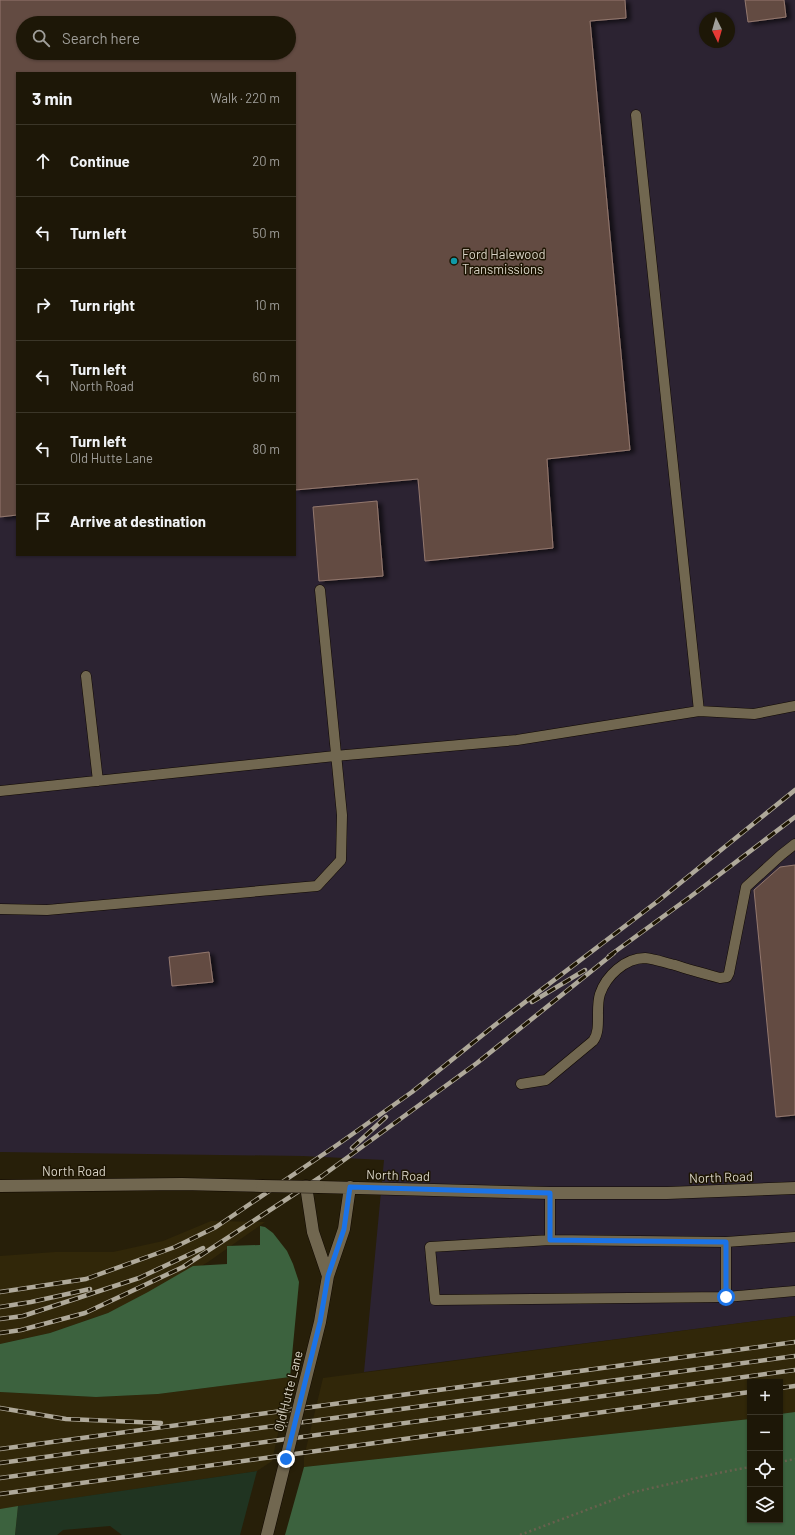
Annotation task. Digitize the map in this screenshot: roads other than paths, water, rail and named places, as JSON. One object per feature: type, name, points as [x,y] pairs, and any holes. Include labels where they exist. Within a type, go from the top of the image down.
[{"type":"street","name":"North Road","points":[[0,1186],[182,1184],[262,1186],[306,1191],[319,1187],[350,1187],[550,1193],[667,1193],[795,1188]]},
{"type":"street","name":"Old Hutte Lane","points":[[267,1535],[320,1322],[328,1276],[344,1229],[350,1187]]},
{"type":"street","name":"Old Hutte Lane","points":[[306,1191],[313,1232],[328,1276]]},
{"type":"lane","points":[[636,115],[699,711]]},
{"type":"lane","points":[[0,909],[47,910],[317,886],[342,860],[342,815],[320,590]]},
{"type":"lane","points":[[86,676],[98,781]]},
{"type":"lane","points":[[0,791],[336,756],[517,740],[699,711],[754,714],[795,706]]},
{"type":"lane","points":[[521,1084],[546,1080],[593,1042],[597,1036],[598,1030],[596,1020],[600,994],[609,976],[619,968],[644,958],[720,978],[727,976],[729,973],[746,887],[795,844]]},
{"type":"lane","points":[[550,1193],[550,1240]]},
{"type":"lane","points":[[795,1237],[726,1242],[550,1240],[430,1247],[436,1300],[726,1297],[795,1291]]},
{"type":"lane","points":[[726,1242],[726,1297]]},
{"type":"railway","points":[[0,1292],[86,1279],[175,1247],[216,1227],[412,1092],[495,1025],[658,901],[795,790]]},
{"type":"railway","points":[[609,956],[690,897],[795,817]]},
{"type":"railway","points":[[0,1333],[21,1330],[85,1313],[183,1267],[322,1176],[477,1063],[614,953]]},
{"type":"railway","points":[[532,1002],[585,970]]},
{"type":"railway","points":[[352,1148],[386,1117]]},
{"type":"railway","points":[[0,1319],[23,1316],[139,1278],[203,1248]]},
{"type":"railway","points":[[0,1307],[90,1289]]},
{"type":"railway","points":[[0,1449],[795,1342]]},
{"type":"railway","points":[[0,1463],[795,1356]]},
{"type":"railway","points":[[0,1478],[795,1370]]},
{"type":"railway","points":[[783,1388],[795,1386]]},
{"type":"railway","points":[[0,1494],[747,1392]]},
{"type":"railway","points":[[0,1408],[66,1419],[161,1423]]},
{"type":"place","name":"Ford Halewood Transmissions","points":[[454,261]]}]
